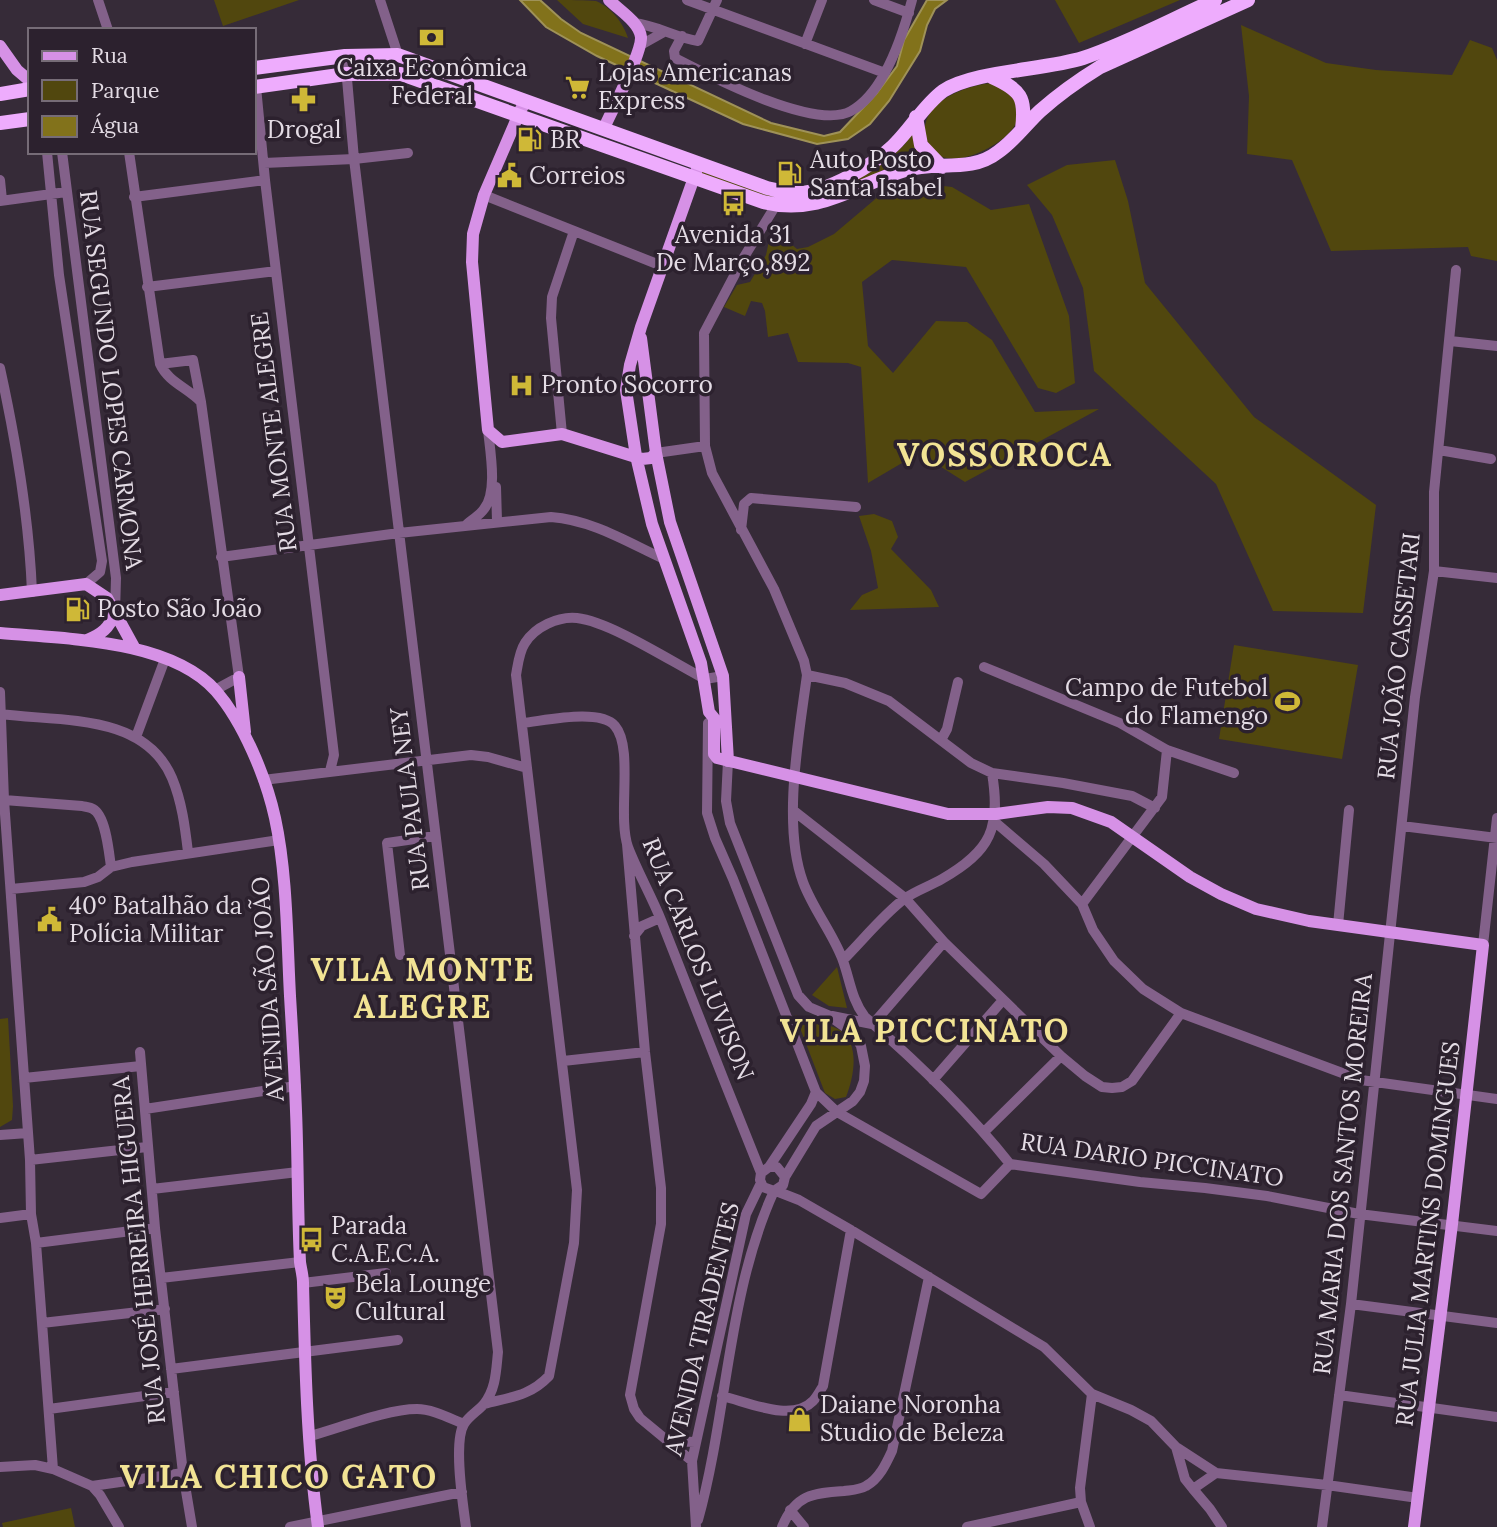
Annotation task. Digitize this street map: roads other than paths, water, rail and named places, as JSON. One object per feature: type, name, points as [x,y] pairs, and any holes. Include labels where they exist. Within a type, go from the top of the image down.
[{"type":"highway","points":[[256,68],[345,56],[398,55],[767,188],[798,194],[831,185],[878,159],[944,91],[960,83],[1085,57],[1215,0]]},
{"type":"highway","points":[[256,87],[346,74],[393,73],[417,78],[694,178],[776,205],[793,207],[822,202],[906,169],[959,167],[986,159],[998,152],[1061,93],[1100,67],[1248,0]]},
{"type":"highway","points":[[380,74],[398,55]]},
{"type":"highway","points":[[990,76],[1018,92],[1024,110],[1022,129]]},
{"type":"highway","points":[[1,95],[28,89]]},
{"type":"highway","points":[[916,117],[921,145],[942,167]]},
{"type":"highway","points":[[0,123],[28,120]]},
{"type":"main road","points":[[604,128],[639,49],[641,35],[634,23],[609,0]]},
{"type":"main road","points":[[0,46],[17,70],[28,79]]},
{"type":"main road","points":[[526,102],[484,195],[473,234],[472,262],[488,429],[502,442],[562,434],[647,460],[656,453]]},
{"type":"main road","points":[[699,163],[641,327],[626,390],[636,456],[652,524],[705,679],[709,712],[714,718],[714,754],[717,758],[948,814],[995,818],[1048,807],[1072,808],[1111,822],[1189,877],[1256,909],[1338,925],[1483,945]]},
{"type":"main road","points":[[641,327],[643,366],[670,522],[680,560],[719,658],[723,676],[728,761]]},
{"type":"main road","points":[[664,559],[675,555],[680,560]]},
{"type":"main road","points":[[0,595],[86,584],[103,594],[135,649]]},
{"type":"main road","points":[[83,641],[106,630],[115,612]]},
{"type":"main road","name":"AVENIDA SÃO JOÃO","points":[[0,633],[135,649],[189,670],[215,690],[245,736],[263,780],[275,816],[279,840],[296,1086],[305,1352],[318,1524]]},
{"type":"main road","points":[[239,677],[245,736]]},
{"type":"main road","name":"RUA JULIA MARTINS DOMINGUES","points":[[1414,1527],[1483,945]]},
{"type":"street","points":[[98,0],[107,28]]},
{"type":"street","points":[[380,0],[398,55]]},
{"type":"street","points":[[687,0],[715,5],[805,44],[885,73]]},
{"type":"street","points":[[805,44],[822,0]]},
{"type":"street","points":[[874,0],[909,13]]},
{"type":"street","points":[[682,36],[674,51],[675,58],[774,103],[813,114],[835,116],[851,111],[867,98],[885,73],[912,0]]},
{"type":"street","points":[[634,23],[651,25],[664,32],[698,41],[715,5]]},
{"type":"street","points":[[639,49],[664,32]]},
{"type":"street","name":"RUA PAULA NEY","points":[[345,56],[354,159],[398,533],[498,1352],[495,1382],[484,1404],[464,1424]]},
{"type":"street","name":"RUA MONTE ALEGRE","points":[[256,95],[334,755],[330,772]]},
{"type":"street","points":[[264,163],[354,159],[408,153]]},
{"type":"street","points":[[47,154],[60,275],[102,564],[100,572],[86,584]]},
{"type":"street","name":"RUA SEGUNDO LOPES CARMONA","points":[[62,154],[113,562],[115,612]]},
{"type":"street","points":[[129,154],[159,364],[165,375],[201,402]]},
{"type":"street","points":[[0,180],[1,201],[66,192]]},
{"type":"street","points":[[134,197],[265,180]]},
{"type":"street","points":[[484,195],[662,266]]},
{"type":"street","points":[[776,205],[744,257],[704,333],[705,446],[712,473],[774,589],[807,675],[868,691],[889,701],[971,763],[992,774],[1063,783],[1132,796],[1155,808]]},
{"type":"street","points":[[562,434],[551,318],[552,297],[574,231]]},
{"type":"street","name":"RUA JOÃO CASSETARI","points":[[1402,826],[1415,697],[1434,570],[1434,492],[1456,270]]},
{"type":"street","points":[[147,287],[276,271]]},
{"type":"street","points":[[1450,341],[1497,346]]},
{"type":"street","points":[[159,364],[193,360],[201,402],[239,677],[215,690]]},
{"type":"street","points":[[0,368],[30,548],[32,592]]},
{"type":"street","points":[[466,524],[484,510],[489,501],[492,487],[488,429]]},
{"type":"street","points":[[497,521],[495,459],[502,442]]},
{"type":"street","points":[[656,453],[705,446]]},
{"type":"street","points":[[1439,450],[1491,459]]},
{"type":"street","points":[[741,530],[744,504],[751,498],[856,507]]},
{"type":"street","points":[[221,557],[466,524],[551,517],[571,518],[590,524],[664,559]]},
{"type":"street","points":[[102,564],[113,562]]},
{"type":"street","points":[[1434,570],[1497,578]]},
{"type":"street","points":[[484,1404],[524,1394],[537,1388],[549,1376],[577,1224],[577,1189],[563,1061],[516,675],[521,653],[526,642],[538,630],[558,620],[574,618],[591,621],[705,679],[723,676]]},
{"type":"street","points":[[678,665],[719,658]]},
{"type":"street","points":[[136,737],[165,659]]},
{"type":"street","points":[[984,667],[1120,723],[1167,750],[1234,772]]},
{"type":"street","name":"RUA DARIO PICCINATO","points":[[807,675],[794,776],[796,858],[803,883],[843,960],[856,1006],[984,1132],[1010,1164],[1267,1196],[1359,1214],[1497,1231]]},
{"type":"street","points":[[942,740],[958,682]]},
{"type":"street","points":[[0,692],[4,800],[30,1160],[31,1214],[36,1243],[53,1469]]},
{"type":"street","points":[[709,712],[705,801],[707,813],[816,1092],[837,1112],[981,1194],[1010,1164]]},
{"type":"street","points":[[1,714],[115,727],[136,737],[160,759],[172,776],[182,808],[188,852]]},
{"type":"street","name":"RUA CARLOS LUVISON","points":[[522,723],[601,716],[615,725],[621,736],[624,749],[623,797],[627,844],[660,918],[764,1174]]},
{"type":"street","points":[[1082,904],[1162,797],[1167,750]]},
{"type":"street","points":[[263,780],[471,755],[527,768]]},
{"type":"street","points":[[728,761],[726,801],[730,822],[798,995],[809,1007],[828,1015],[873,1024],[944,942]]},
{"type":"street","points":[[843,960],[905,898],[945,878],[978,853],[995,818],[992,774]]},
{"type":"street","points":[[4,800],[93,809],[103,824],[111,867]]},
{"type":"street","points":[[1338,925],[1349,810]]},
{"type":"street","points":[[794,811],[905,898],[944,942],[1061,1056],[1102,1087],[1122,1087],[1132,1080],[1181,1013]]},
{"type":"street","points":[[995,818],[1082,904],[1093,930],[1114,961],[1143,989],[1181,1013],[1308,1062],[1374,1083],[1497,1099]]},
{"type":"street","points":[[1483,945],[1497,818]]},
{"type":"street","points":[[1402,826],[1496,837]]},
{"type":"street","name":"RUA MARIA DOS SANTOS MOREIRA","points":[[1322,1527],[1351,1304],[1402,826]]},
{"type":"street","points":[[400,955],[387,843],[435,836]]},
{"type":"street","points":[[12,889],[83,881],[98,877],[111,867],[188,852],[279,840]]},
{"type":"street","points":[[627,844],[645,1052],[661,1188],[661,1224],[630,1395],[640,1418],[692,1461]]},
{"type":"street","points":[[0,911],[12,907]]},
{"type":"street","points":[[634,936],[642,926],[660,918]]},
{"type":"street","points":[[754,937],[761,929],[776,936]]},
{"type":"street","points":[[933,1080],[1003,1000]]},
{"type":"street","points":[[775,1191],[816,1126],[853,1101],[860,1092],[865,1066],[861,1046],[853,1033],[828,1015]]},
{"type":"street","name":"RUA JOSÉ HERREIRA HIGUERA","points":[[140,1052],[146,1147],[183,1473],[192,1527]]},
{"type":"street","points":[[563,1061],[645,1052]]},
{"type":"street","points":[[984,1132],[1061,1056]]},
{"type":"street","points":[[24,1078],[141,1066]]},
{"type":"street","points":[[145,1109],[296,1086]]},
{"type":"street","name":"AVENIDA TIRADENTES","points":[[696,1527],[691,1484],[695,1442],[746,1214],[764,1174],[811,1104],[816,1092]]},
{"type":"street","points":[[0,1135],[28,1133]]},
{"type":"street","points":[[30,1160],[146,1147]]},
{"type":"street","points":[[799,1200],[778,1167],[764,1174],[766,1190],[799,1200],[1044,1347],[1092,1394],[1151,1421],[1176,1447],[1216,1473],[1418,1498]]},
{"type":"street","points":[[152,1189],[298,1171]]},
{"type":"street","name":"AVENIDA TIRADENTES","points":[[696,1527],[708,1486],[738,1314],[756,1242],[775,1191]]},
{"type":"street","points":[[0,1218],[31,1214]]},
{"type":"street","points":[[36,1243],[155,1228]]},
{"type":"street","points":[[722,1396],[783,1411],[802,1409],[814,1401],[823,1386],[851,1230]]},
{"type":"street","points":[[161,1278],[300,1262]]},
{"type":"street","points":[[303,1283],[386,1273]]},
{"type":"street","points":[[782,1527],[790,1510],[798,1502],[811,1495],[865,1487],[884,1468],[892,1451],[929,1277]]},
{"type":"street","points":[[1351,1304],[1497,1323]]},
{"type":"street","points":[[42,1323],[165,1309]]},
{"type":"street","points":[[172,1369],[398,1340]]},
{"type":"street","points":[[49,1409],[174,1392]]},
{"type":"street","points":[[1090,1527],[1081,1502],[1080,1488],[1092,1394]]},
{"type":"street","points":[[1339,1395],[1497,1417]]},
{"type":"street","points":[[310,1436],[395,1412],[418,1409],[464,1424],[459,1443],[466,1527]]},
{"type":"street","points":[[669,1441],[695,1442]]},
{"type":"street","points":[[1176,1447],[1185,1479],[1222,1527]]},
{"type":"street","points":[[0,1467],[35,1465],[53,1469],[92,1486],[100,1494],[118,1527]]},
{"type":"street","points":[[92,1486],[183,1473]]},
{"type":"street","points":[[1193,1489],[1216,1473]]},
{"type":"street","points":[[691,1484],[699,1488],[708,1486]]},
{"type":"street","points":[[290,1527],[318,1524],[462,1492]]},
{"type":"street","points":[[967,1527],[1081,1502]]},
{"type":"street","points":[[790,1510],[804,1527]]},
{"type":"water","points":[[520,0],[540,0],[581,33],[771,123],[824,136],[840,132],[876,94],[897,66],[904,40],[927,0],[947,0],[935,9],[927,25],[920,51],[889,101],[870,124],[848,139],[817,144],[743,124],[597,56],[546,27]]},
{"type":"place","name":"Caixa Econômica Federal","points":[[432,37]]},
{"type":"place","name":"Lojas Americanas Express","points":[[578,87]]},
{"type":"place","name":"Drogal","points":[[304,99]]},
{"type":"place","name":"BR","points":[[530,140]]},
{"type":"place","name":"Auto Posto Santa Isabel","points":[[790,174]]},
{"type":"place","name":"Correios","points":[[509,176]]},
{"type":"place","name":"Avenida 31 De Março,892","points":[[733,204]]},
{"type":"place","name":"Pronto Socorro","points":[[521,385]]},
{"type":"place","name":"Posto São João","points":[[77,609]]},
{"type":"place","name":"Campo de Futebol do Flamengo","points":[[1288,702]]},
{"type":"place","name":"40° Batalhão da Polícia Militar","points":[[49,920]]},
{"type":"place","name":"Parada C.A.E.C.A.","points":[[311,1240]]},
{"type":"place","name":"Bela Lounge Cultural","points":[[335,1298]]},
{"type":"place","name":"Daiane Noronha Studio de Beleza","points":[[800,1419]]},
{"type":"district","name":"VOSSOROCA","points":[[1005,455]]},
{"type":"district","name":"VILA MONTE ALEGRE","points":[[423,988]]},
{"type":"district","name":"VILA PICCINATO","points":[[925,1031]]},
{"type":"district","name":"VILA CHICO GATO","points":[[279,1477]]}]
